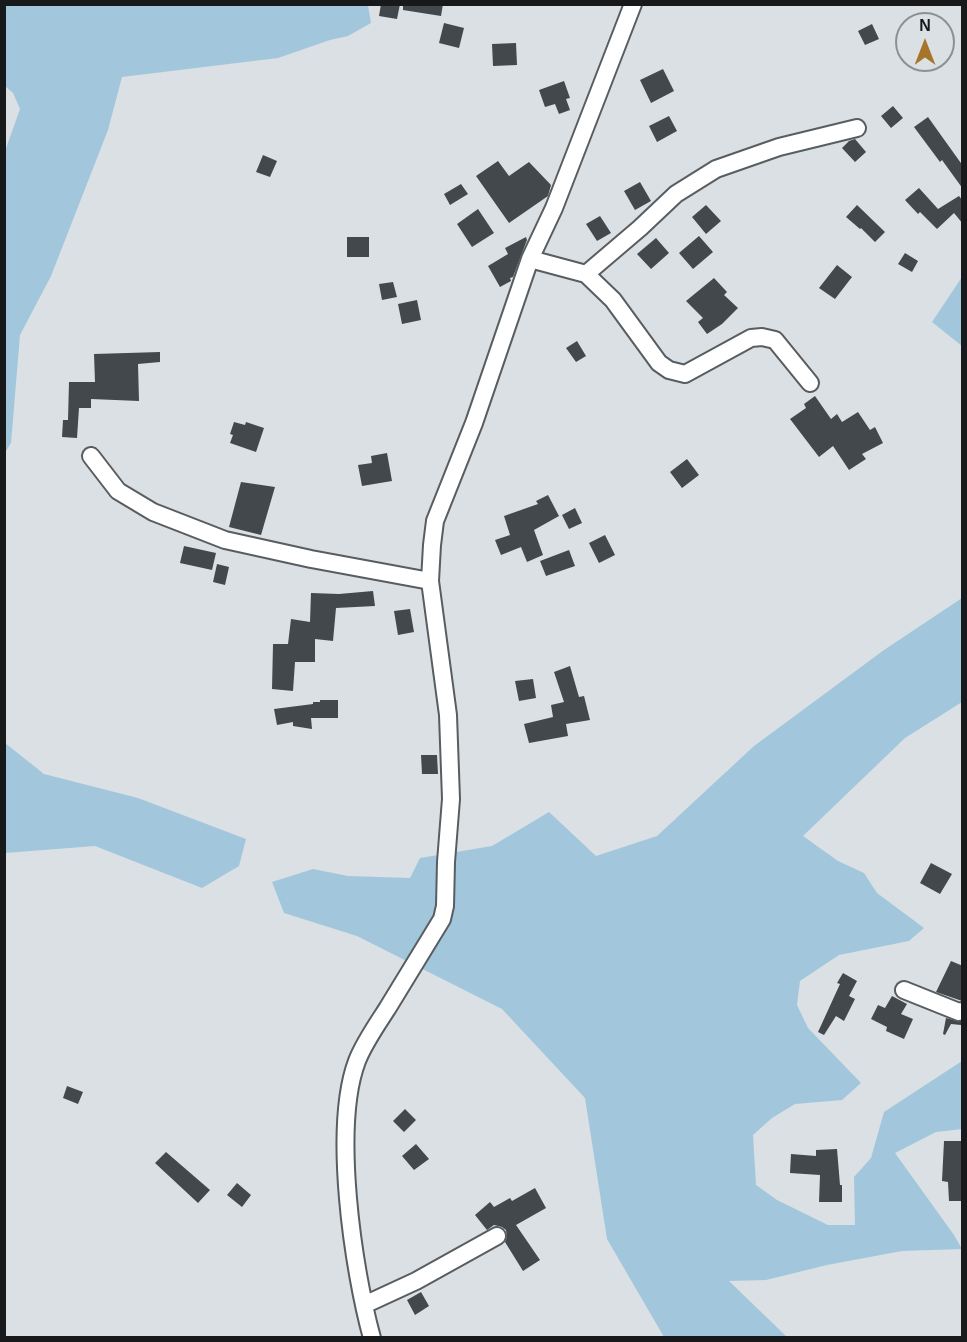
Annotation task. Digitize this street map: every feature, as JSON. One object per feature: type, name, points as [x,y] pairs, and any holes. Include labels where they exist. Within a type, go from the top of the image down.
[{"type":"street","points":[[372,1338],[356,1261],[349,1199],[347,1155],[349,1089],[362,1052],[442,919],[445,906],[451,799],[447,715],[430,581],[435,521],[474,423],[530,259],[554,208],[633,4]]},
{"type":"street","points":[[586,274],[676,194],[716,169],[779,147],[857,128]]},
{"type":"street","points":[[530,259],[586,274],[613,300],[659,363],[669,370],[684,374],[751,338],[762,337],[775,340],[810,383]]},
{"type":"street","points":[[91,456],[118,491],[153,512],[225,540],[430,581]]},
{"type":"street","points":[[904,990],[958,1012],[963,1011]]},
{"type":"street","points":[[364,1305],[416,1281],[497,1236]]},
{"type":"shaded area","points":[[5,4],[368,5],[371,23],[348,36],[278,58],[122,77],[108,130],[51,276],[20,335],[11,443],[5,453],[5,151],[20,109],[13,93],[5,86]]},
{"type":"shaded area","points":[[962,277],[962,346],[932,322]]},
{"type":"shaded area","points":[[962,598],[962,702],[905,738],[803,836],[838,861],[864,873],[877,893],[924,928],[909,941],[839,955],[800,981],[797,1005],[808,1028],[861,1083],[842,1100],[795,1104],[772,1118],[753,1135],[756,1185],[777,1200],[828,1225],[855,1225],[854,1177],[871,1158],[884,1112],[962,1061],[962,1129],[936,1132],[895,1153],[962,1249],[902,1251],[827,1265],[766,1280],[729,1281],[787,1337],[664,1337],[607,1239],[585,1098],[502,1009],[357,936],[284,913],[272,882],[313,869],[348,876],[410,878],[420,858],[492,846],[549,812],[596,856],[657,836],[754,746],[884,650]]},
{"type":"shaded area","points":[[5,743],[44,774],[138,798],[246,839],[239,866],[202,888],[95,846],[5,853]]},
{"type":"building","points":[[381,4],[400,4],[397,19],[379,16]]},
{"type":"building","points":[[403,4],[443,4],[441,16],[403,10]]},
{"type":"building","points":[[444,23],[464,28],[459,48],[439,43]]},
{"type":"building","points":[[872,24],[879,39],[865,45],[858,31]]},
{"type":"building","points":[[516,43],[517,65],[493,66],[492,44]]},
{"type":"building","points":[[663,69],[674,91],[651,103],[640,80]]},
{"type":"building","points":[[564,81],[570,98],[566,99],[570,110],[559,114],[555,104],[545,107],[539,90]]},
{"type":"building","points":[[893,106],[903,118],[891,128],[881,116]]},
{"type":"building","points":[[669,116],[677,131],[657,142],[649,126]]},
{"type":"building","points":[[928,117],[963,166],[963,189],[914,127]]},
{"type":"building","points":[[855,139],[866,152],[855,162],[842,148]]},
{"type":"building","points":[[263,155],[277,161],[270,177],[256,172]]},
{"type":"building","points":[[498,161],[509,176],[529,162],[551,185],[548,196],[509,223],[476,176]]},
{"type":"building","points":[[640,182],[651,201],[635,210],[624,191]]},
{"type":"building","points":[[461,184],[468,194],[450,205],[444,194]]},
{"type":"building","points":[[919,188],[938,209],[959,196],[963,201],[963,224],[954,213],[937,229],[920,212],[918,214],[905,200]]},
{"type":"building","points":[[706,205],[721,221],[706,234],[692,217]]},
{"type":"building","points":[[857,205],[885,232],[875,242],[846,217]]},
{"type":"building","points":[[478,209],[494,233],[472,247],[457,224]]},
{"type":"building","points":[[600,216],[611,233],[597,241],[586,224]]},
{"type":"building","points":[[699,236],[713,252],[693,269],[679,253]]},
{"type":"building","points":[[347,237],[369,237],[369,257],[347,257]]},
{"type":"building","points":[[526,237],[527,240],[513,277],[510,278],[511,281],[500,287],[488,266],[508,254],[505,248]]},
{"type":"building","points":[[656,238],[669,253],[651,269],[637,254]]},
{"type":"building","points":[[905,253],[918,261],[912,272],[898,264]]},
{"type":"building","points":[[837,265],[852,277],[835,299],[819,288]]},
{"type":"building","points":[[714,278],[727,292],[724,295],[738,308],[722,324],[707,334],[698,322],[703,318],[686,301]]},
{"type":"building","points":[[393,282],[397,297],[382,300],[379,284]]},
{"type":"building","points":[[417,300],[421,320],[402,324],[398,304]]},
{"type":"building","points":[[577,341],[586,356],[576,362],[566,348]]},
{"type":"building","points":[[160,352],[160,362],[138,364],[139,401],[91,399],[91,408],[79,408],[77,438],[62,437],[63,420],[68,420],[69,382],[95,382],[94,354]]},
{"type":"building","points":[[815,396],[831,419],[837,414],[842,422],[858,412],[870,430],[875,427],[883,443],[862,454],[866,459],[849,470],[833,446],[819,457],[790,419],[806,408],[804,404]]},
{"type":"building","points":[[234,422],[245,425],[246,422],[264,428],[256,452],[230,443]]},
{"type":"building","points":[[387,453],[392,481],[362,486],[358,465],[372,463],[371,456]]},
{"type":"building","points":[[687,459],[699,475],[682,488],[670,472]]},
{"type":"building","points":[[241,482],[275,487],[261,535],[229,527]]},
{"type":"building","points":[[548,495],[559,516],[534,530],[543,555],[527,562],[521,547],[501,555],[495,540],[510,535],[504,516],[538,504],[536,501]]},
{"type":"building","points":[[575,508],[582,523],[569,529],[562,515]]},
{"type":"building","points":[[605,535],[615,555],[599,563],[589,543]]},
{"type":"building","points":[[184,546],[216,553],[212,570],[180,563]]},
{"type":"building","points":[[569,550],[575,566],[546,576],[540,561]]},
{"type":"building","points":[[217,564],[229,567],[225,585],[213,582]]},
{"type":"building","points":[[373,591],[375,606],[336,608],[333,641],[315,639],[315,662],[295,662],[293,691],[272,689],[273,644],[288,644],[291,619],[310,622],[311,593],[339,594]]},
{"type":"building","points":[[410,609],[414,632],[398,635],[394,611]]},
{"type":"building","points":[[570,666],[579,697],[584,696],[590,720],[566,724],[568,736],[529,743],[524,724],[553,717],[551,705],[564,702],[554,672]]},
{"type":"building","points":[[533,679],[536,698],[519,701],[515,681]]},
{"type":"building","points":[[320,700],[338,700],[338,718],[311,718],[312,729],[293,726],[293,722],[277,725],[274,709],[313,704]]},
{"type":"building","points":[[421,755],[437,755],[438,774],[422,774]]},
{"type":"building","points":[[931,863],[952,874],[940,894],[920,883]]},
{"type":"building","points":[[951,961],[963,966],[962,1001],[936,992]]},
{"type":"building","points":[[843,973],[857,981],[849,996],[855,999],[844,1021],[836,1016],[824,1035],[818,1032]]},
{"type":"building","points":[[892,996],[907,1004],[901,1014],[913,1019],[904,1039],[886,1031],[887,1027],[871,1019],[878,1005],[885,1008]]},
{"type":"building","points":[[946,1018],[961,1022],[961,1025],[951,1024],[945,1035],[943,1034]]},
{"type":"building","points":[[67,1086],[83,1092],[78,1104],[63,1098]]},
{"type":"building","points":[[405,1109],[416,1120],[404,1132],[393,1121]]},
{"type":"building","points":[[944,1141],[963,1141],[963,1201],[949,1201],[948,1182],[942,1181]]},
{"type":"building","points":[[416,1144],[429,1159],[414,1170],[402,1156]]},
{"type":"building","points":[[837,1149],[842,1202],[819,1202],[820,1175],[790,1173],[791,1154],[816,1156],[816,1150]]},
{"type":"building","points":[[166,1152],[210,1190],[198,1203],[155,1163]]},
{"type":"building","points":[[237,1183],[251,1195],[242,1207],[227,1195]]},
{"type":"building","points":[[535,1188],[546,1208],[516,1225],[540,1260],[523,1271],[505,1242],[506,1230],[494,1225],[487,1230],[475,1215],[490,1202],[494,1207],[510,1198],[512,1201]]},
{"type":"building","points":[[421,1292],[429,1306],[415,1315],[407,1300]]}]
